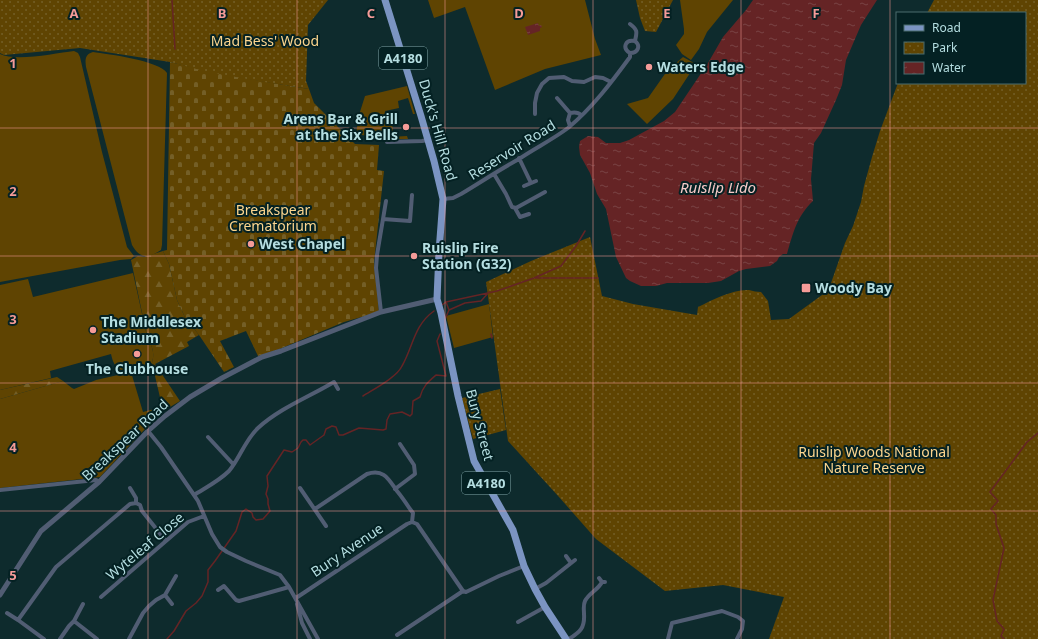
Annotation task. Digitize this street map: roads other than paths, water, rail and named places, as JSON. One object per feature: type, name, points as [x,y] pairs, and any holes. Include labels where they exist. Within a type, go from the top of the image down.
[{"type":"main road","name":"Duck's Hill Road","points":[[386,0],[421,114],[443,198]]},
{"type":"main road","name":"Bury Street","points":[[443,198],[437,299],[474,461],[513,530],[524,566],[535,589],[565,638]]},
{"type":"street","points":[[630,24],[635,27],[637,32],[635,41]]},
{"type":"street","name":"Reservoir Road","points":[[443,198],[453,198],[461,194],[543,145],[570,126],[600,97],[630,57],[626,44],[631,40],[635,41],[639,45],[638,50],[635,53],[630,53]]},
{"type":"street","points":[[535,114],[537,93],[542,84],[549,78],[564,77],[572,81],[584,82],[595,77],[611,82]]},
{"type":"street","name":"Reservoir Road","points":[[557,98],[570,113]]},
{"type":"street","name":"Reservoir Road","points":[[570,113],[576,112],[581,115]]},
{"type":"street","name":"Reservoir Road","points":[[570,113],[568,120],[570,126]]},
{"type":"street","points":[[387,142],[428,140]]},
{"type":"street","points":[[519,158],[531,183]]},
{"type":"street","points":[[494,174],[512,207],[515,208],[520,217],[529,214]]},
{"type":"street","points":[[524,186],[536,181]]},
{"type":"street","points":[[515,208],[545,192]]},
{"type":"street","points":[[410,227],[412,195]]},
{"type":"street","points":[[381,312],[376,268],[386,202]]},
{"type":"street","points":[[383,218],[410,221]]},
{"type":"street","name":"Breakspear Road","points":[[0,595],[41,531],[99,482],[148,431],[170,412],[231,372],[262,357],[295,346],[381,312],[437,299]]},
{"type":"street","points":[[194,495],[228,471],[250,438],[266,422],[285,409],[334,382],[338,389]]},
{"type":"street","points":[[148,431],[194,495],[212,534],[221,548],[246,561],[280,575],[290,586],[318,639]]},
{"type":"street","points":[[208,437],[233,464]]},
{"type":"street","points":[[396,489],[415,474],[412,460],[400,444]]},
{"type":"street","points":[[315,509],[367,474],[378,472],[386,476],[413,513],[412,522],[417,524],[463,591]]},
{"type":"street","points":[[0,490],[96,480],[99,482]]},
{"type":"street","points":[[130,488],[136,498],[136,503],[140,506],[142,511],[166,541]]},
{"type":"street","points":[[300,488],[326,526]]},
{"type":"street","points":[[18,620],[56,567],[130,504],[136,503]]},
{"type":"street","name":"Wyteleaf Close","points":[[101,597],[188,522],[204,516]]},
{"type":"street","name":"Bury Avenue","points":[[296,598],[412,522]]},
{"type":"street","points":[[566,556],[571,563]]},
{"type":"street","points":[[535,589],[546,583],[575,560]]},
{"type":"street","points":[[397,635],[463,591],[466,592],[524,566]]},
{"type":"street","points":[[129,639],[143,613],[156,600],[165,595],[176,576]]},
{"type":"street","points":[[565,638],[581,630],[585,620],[585,601],[597,589],[602,581]]},
{"type":"street","points":[[218,590],[224,586],[236,600],[239,601],[290,586]]},
{"type":"street","points":[[165,595],[172,604]]},
{"type":"street","points":[[296,598],[302,623],[310,639]]},
{"type":"street","points":[[60,639],[74,621],[83,604]]},
{"type":"street","points":[[518,622],[545,607]]},
{"type":"street","points":[[668,639],[672,623],[722,611],[738,617],[743,621],[742,629],[737,639]]},
{"type":"street","points":[[8,613],[44,639]]},
{"type":"street","points":[[74,621],[92,637],[97,639]]},
{"type":"water","name":"Ruislip Lido","points":[[753,0],[877,0],[861,25],[846,60],[842,85],[821,133],[814,143],[811,179],[813,201],[799,219],[787,254],[783,254],[770,266],[739,271],[721,281],[708,283],[667,283],[656,286],[641,286],[626,278],[616,257],[606,209],[597,194],[590,173],[580,155],[580,141],[588,136],[598,137],[606,143],[620,143],[629,140],[664,121],[675,112],[708,63],[723,37]]},
{"type":"water","points":[[538,23],[539,26],[541,25],[542,27],[540,28],[540,31],[528,35],[525,27]]},
{"type":"waterway","points":[[172,0],[175,49]]},
{"type":"waterway","points":[[442,305],[446,302],[497,291],[534,278],[561,266],[585,231]]},
{"type":"waterway","points":[[536,278],[598,278]]},
{"type":"waterway","points":[[445,319],[449,310],[465,303],[481,301],[489,292]]},
{"type":"waterway","points":[[446,302],[449,310]]},
{"type":"waterway","points":[[363,396],[385,382],[399,370],[406,359],[422,323],[434,311]]},
{"type":"waterway","points":[[167,639],[174,631],[186,611],[202,596],[208,582],[208,570],[236,531],[242,512],[246,509],[252,513],[256,520],[263,519],[270,511],[266,494],[268,486],[267,476],[284,450],[292,452],[298,448],[303,440],[306,440],[310,445],[324,435],[326,429],[332,426],[336,427],[339,435],[343,435],[359,428],[383,430],[386,429],[387,420],[390,414],[402,412],[410,416],[412,414],[413,401],[420,397],[428,382],[436,375],[446,376],[437,341],[440,334]]},
{"type":"waterway","points":[[491,334],[492,338]]},
{"type":"waterway","points":[[1004,639],[1001,636],[1004,629],[997,621],[993,600],[1004,548],[996,524],[996,515],[991,509],[998,501],[990,492],[1027,442],[1038,433]]},
{"type":"place","name":"Waters Edge","points":[[649,67]]},
{"type":"place","name":"Arens Bar & Grill at the Six Bells","points":[[406,127]]},
{"type":"place","name":"West Chapel","points":[[251,244]]},
{"type":"place","name":"Ruislip Fire Station (G32)","points":[[414,256]]},
{"type":"place","name":"Woody Bay","points":[[806,288]]},
{"type":"place","name":"The Middlesex Stadium","points":[[93,330]]},
{"type":"place","name":"The Clubhouse","points":[[137,354]]},
{"type":"park label","name":"Mad Bess' Wood","points":[[265,41]]},
{"type":"park label","name":"Breakspear Crematorium","points":[[273,218]]},
{"type":"park label","name":"Ruislip Woods National Nature Reserve","points":[[874,460]]}]
